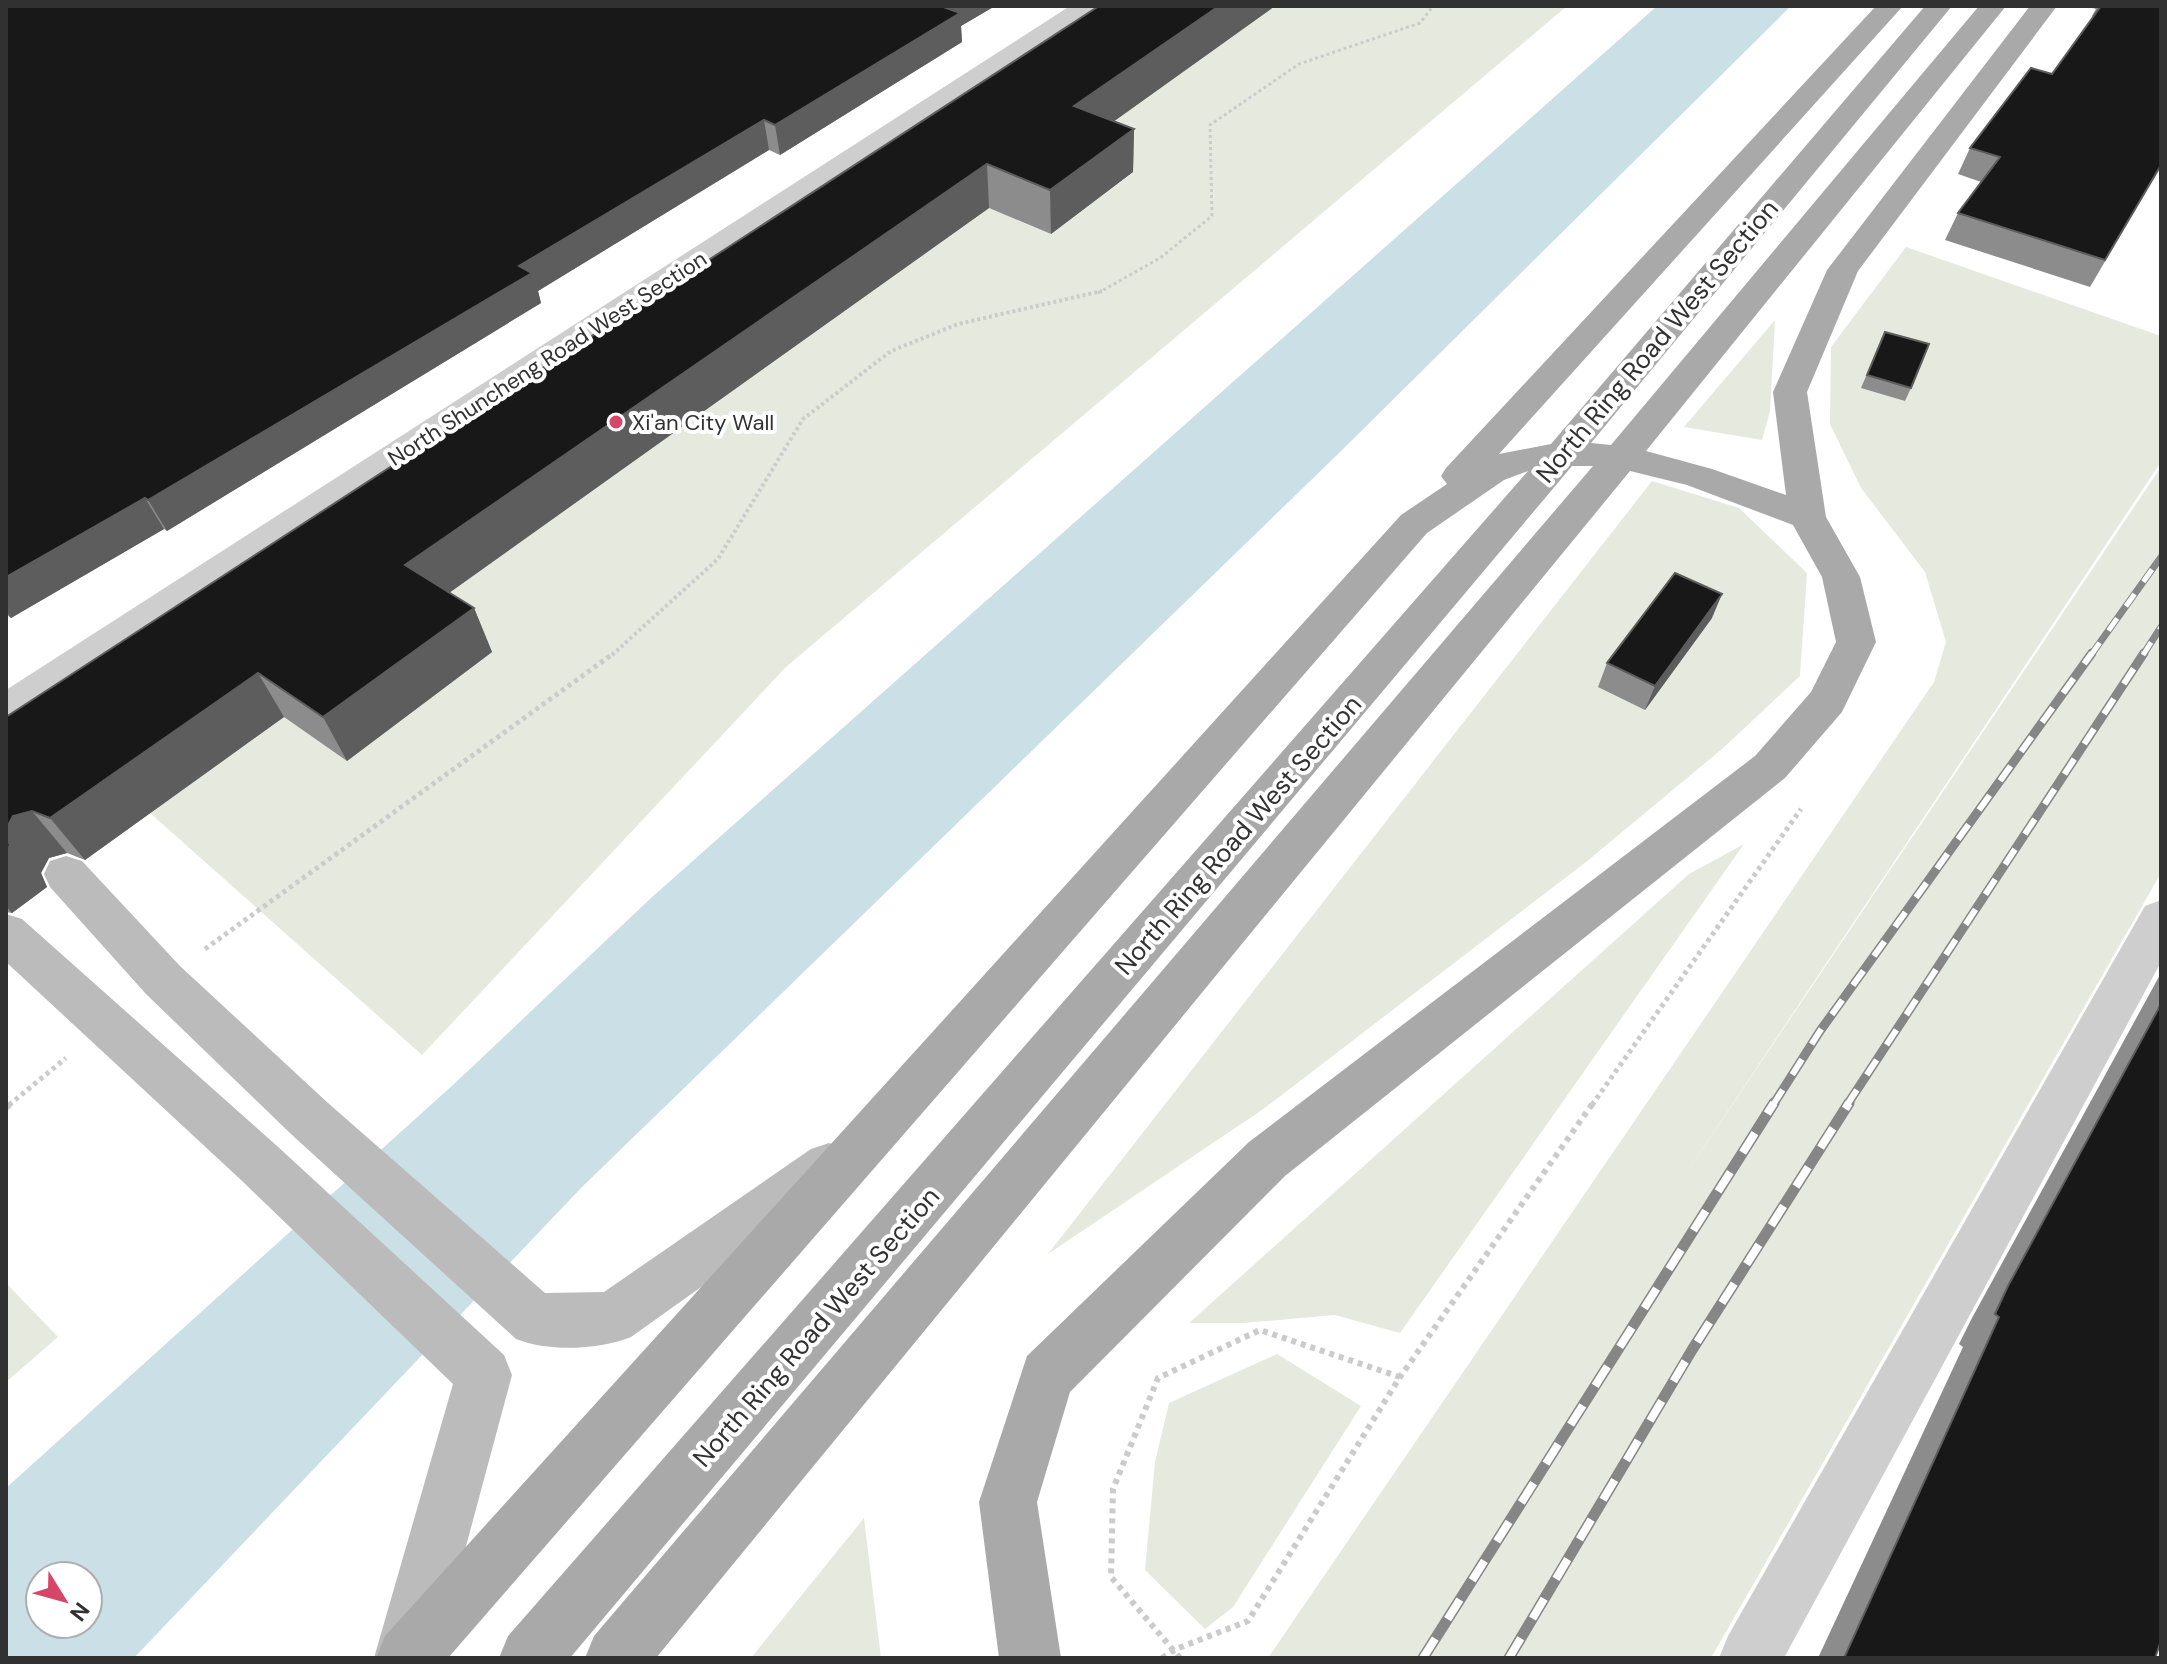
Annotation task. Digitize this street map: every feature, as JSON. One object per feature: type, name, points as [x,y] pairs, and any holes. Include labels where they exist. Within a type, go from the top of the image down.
[{"type":"main road","points":[[406,1658],[1414,524],[1890,6]]},
{"type":"main road","name":"North Ring Road West Section","points":[[530,1658],[1489,541],[1939,6]]},
{"type":"main road","name":"North Ring Road West Section","points":[[616,1658],[1736,320],[1993,6]]},
{"type":"main road","points":[[1030,1658],[1008,1502],[1047,1376],[1267,1159],[1770,767],[1827,701],[1856,642],[1841,577],[1807,517],[1790,392],[1843,270],[2044,6]]},
{"type":"main road","points":[[1414,524],[1509,462],[1588,452],[1666,465],[1807,517]]},
{"type":"main road","points":[[66,874],[163,980],[310,1119],[535,1320],[612,1318],[876,1132]]},
{"type":"main road","points":[[6,933],[258,1162],[484,1375],[406,1658]]},
{"type":"street","name":"North Shuncheng Road West Section","points":[[6,710],[1088,6]]},
{"type":"street","points":[[1750,1658],[2161,919]]},
{"type":"path","points":[[163,980],[612,655],[718,559],[803,419],[891,351],[958,324],[1096,294],[1160,258],[1212,216],[1210,125],[1299,64],[1420,23],[1433,6]]},
{"type":"path","points":[[1162,1658],[1176,1649],[1248,1621],[1400,1377],[1803,806]]},
{"type":"path","points":[[6,1108],[107,1025]]},
{"type":"path","points":[[1180,1658],[1111,1577],[1113,1489],[1158,1378],[1260,1330],[1400,1377]]},
{"type":"shaded area","points":[[1275,6],[1567,6],[786,667],[422,1055],[150,813],[284,717],[347,760],[491,652],[425,610],[989,208],[1051,234],[1133,173],[1074,150]]},
{"type":"shaded area","points":[[1906,247],[2161,336],[2161,462],[1673,1193],[2161,467],[2161,873],[1711,1658],[1268,1658],[1934,682],[1946,642],[1925,572],[1861,488],[1830,424],[1831,347]]},
{"type":"shaded area","points":[[1775,320],[1770,411],[1762,440],[1684,427]]},
{"type":"shaded area","points":[[1652,481],[1739,508],[1807,573],[1800,676],[1722,749],[1586,862],[1262,1110],[1048,1254]]},
{"type":"shaded area","points":[[1744,844],[1400,1333],[1335,1315],[1243,1323],[1189,1323],[1689,874]]},
{"type":"shaded area","points":[[6,1283],[58,1337],[6,1382]]},
{"type":"shaded area","points":[[1277,1354],[1361,1406],[1233,1607],[1205,1629],[1145,1570],[1155,1462],[1169,1403]]},
{"type":"shaded area","points":[[864,1518],[881,1658],[751,1658]]},
{"type":"water","points":[[1657,6],[1791,6],[1337,455],[581,1188],[134,1658],[6,1658],[6,1488],[454,1084],[651,898]]},
{"type":"building","points":[[6,6],[941,6],[960,13],[775,125],[764,120],[519,266],[532,273],[148,500],[145,498],[6,577]]},
{"type":"building","points":[[1099,6],[1219,6],[1074,106],[1134,129],[1050,190],[987,164],[405,565],[474,608],[323,717],[258,673],[50,818],[32,811],[13,816],[6,829],[6,717]]},
{"type":"building","points":[[2101,6],[2161,6],[2161,165],[2105,260],[1958,213],[2000,157],[1970,148],[2031,68],[2052,74]]},
{"type":"building","points":[[1885,332],[1929,344],[1911,388],[1867,375]]},
{"type":"building","points":[[1675,573],[1722,594],[1655,686],[1607,663]]},
{"type":"building","points":[[2161,1004],[2161,1641],[2155,1658],[1844,1658],[1999,1317],[1995,1314],[2008,1286]]},
{"type":"railway","points":[[2091,655],[2161,557]]},
{"type":"railway","points":[[2143,655],[2161,627]]},
{"type":"railway","points":[[1773,1105],[1820,1031],[2092,653]]},
{"type":"railway","points":[[1847,1105],[2144,653]]},
{"type":"railway","points":[[1423,1658],[1774,1103]]},
{"type":"railway","points":[[1509,1658],[1692,1350],[1849,1103]]},
{"type":"place","name":"Xi'an City Wall","points":[[616,422]]}]
